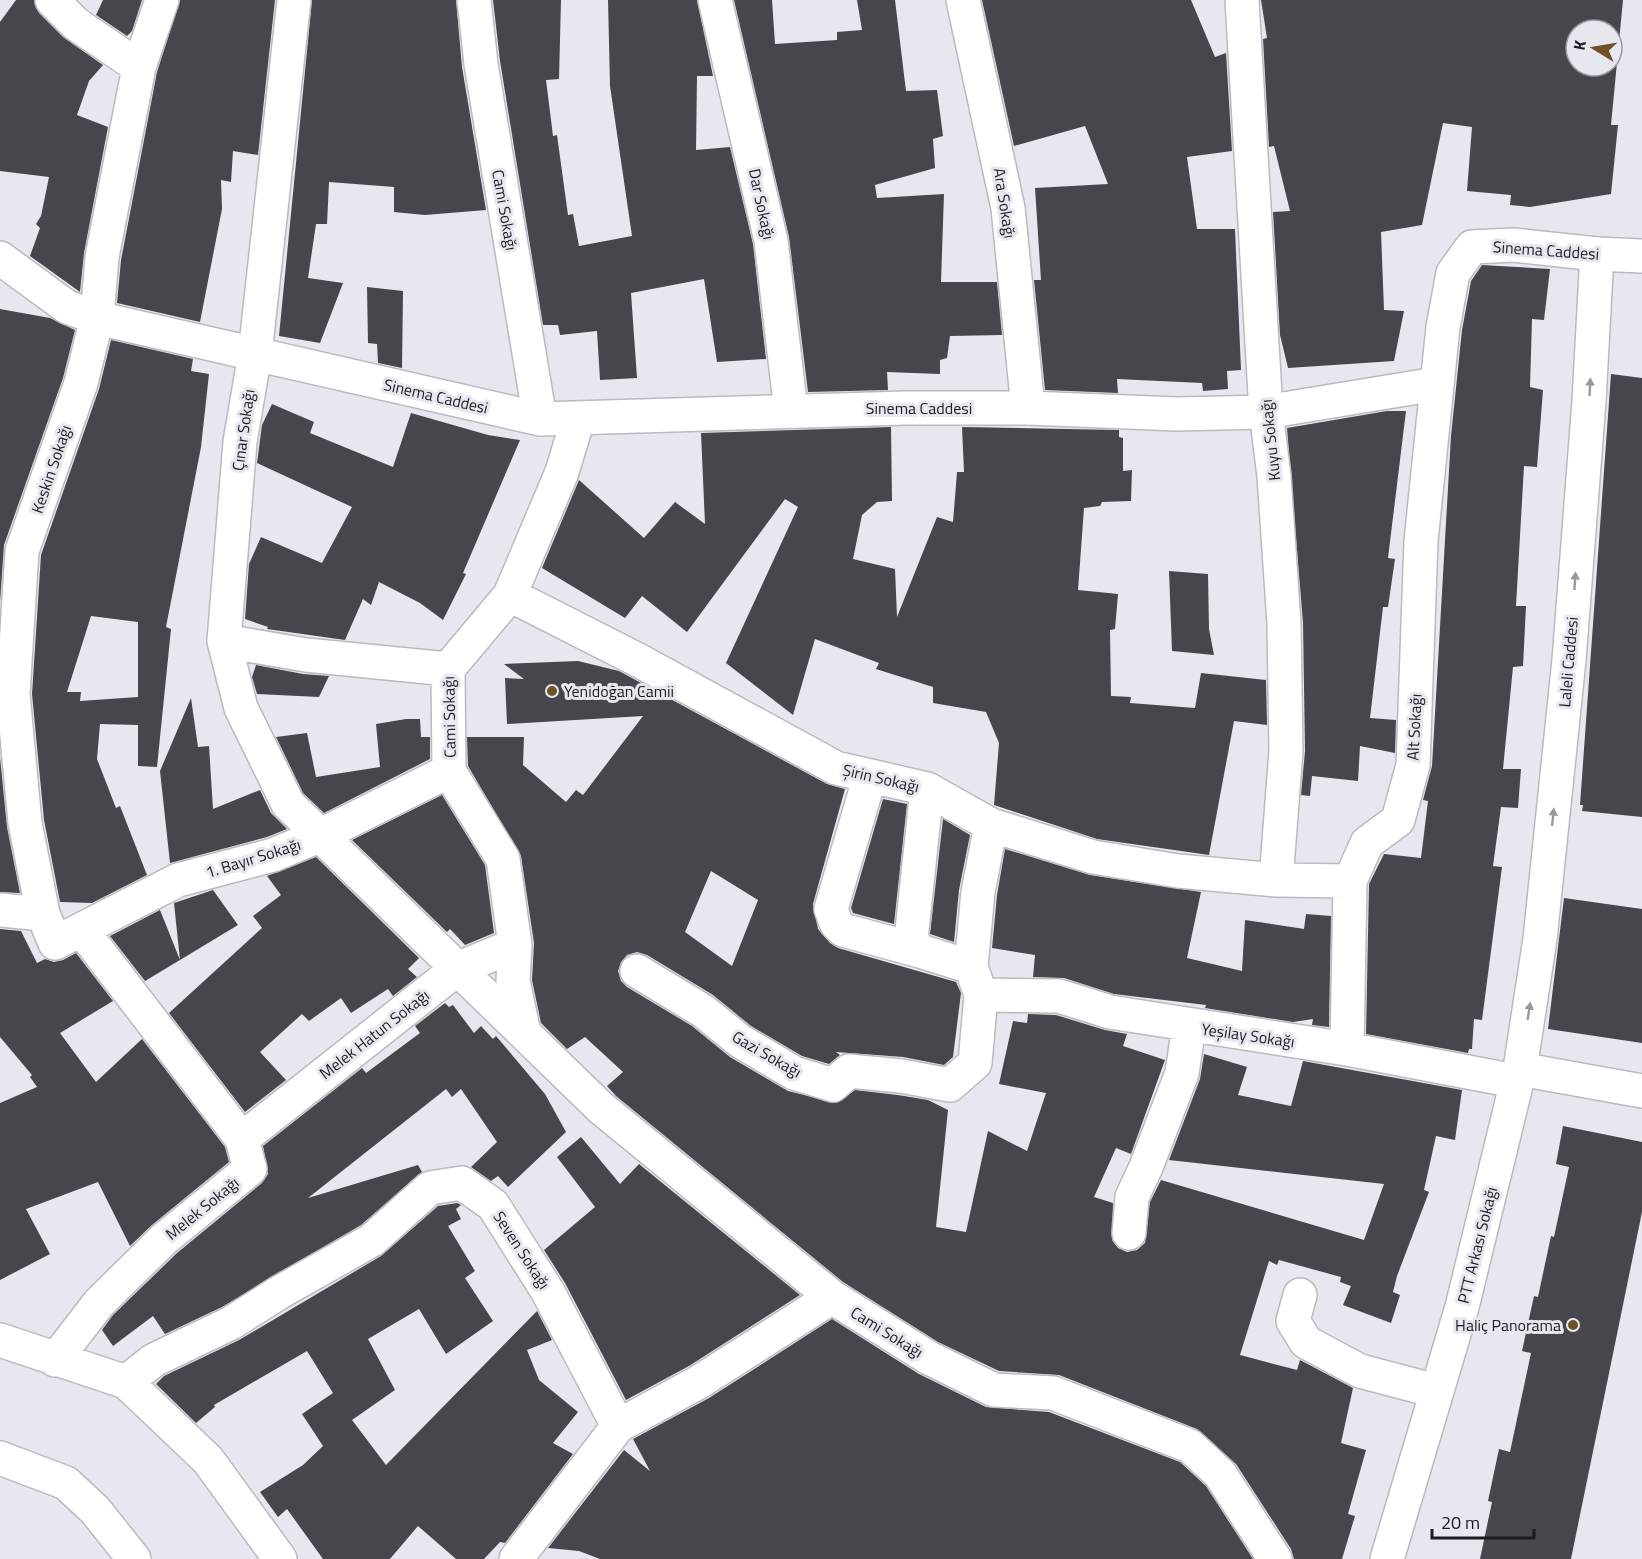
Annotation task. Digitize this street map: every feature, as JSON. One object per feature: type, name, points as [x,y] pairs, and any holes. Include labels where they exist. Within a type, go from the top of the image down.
[{"type":"street","points":[[52,0],[76,24],[139,67]]},
{"type":"street","name":"Keskin Sokağı","points":[[60,929],[25,823],[13,694],[11,551],[81,383],[97,318],[102,257],[139,67],[162,0]]},
{"type":"street","name":"Çınar Sokağı","points":[[294,0],[255,354],[240,442],[224,642],[241,708],[288,804],[319,836]]},
{"type":"street","name":"Cami Sokağı","points":[[474,0],[481,64],[540,420]]},
{"type":"street","name":"Dar Sokağı","points":[[716,0],[771,242],[791,411]]},
{"type":"street","name":"Ara Sokağı","points":[[963,0],[1008,208],[1028,408]]},
{"type":"street","name":"Kuyu Sokağı","points":[[1242,0],[1266,412],[1274,476],[1284,635],[1286,751],[1276,880]]},
{"type":"street","name":"Sinema Caddesi","points":[[0,258],[67,307],[97,318],[540,420],[791,411],[1028,408],[1177,414],[1266,412],[1436,384],[1453,273],[1472,247],[1513,245],[1597,254],[1642,256]]},
{"type":"street","name":"Laleli Caddesi","points":[[1518,1075],[1540,939],[1569,660],[1597,254]]},
{"type":"street","name":"Alt Sokağı","points":[[1347,1049],[1350,881],[1367,843],[1398,820],[1413,765],[1421,541],[1436,384]]},
{"type":"street","name":"Cami Sokağı","points":[[524,1034],[513,981],[515,945],[503,859],[449,771],[448,669],[510,595],[562,472],[578,419]]},
{"type":"street","name":"Şirin Sokağı","points":[[510,595],[781,736],[836,768],[927,789],[991,825],[1093,857],[1178,871],[1276,880],[1350,881]]},
{"type":"street","points":[[224,642],[306,655],[448,669]]},
{"type":"street","name":"1. Bayır Sokağı","points":[[60,929],[178,880],[273,855],[319,836],[449,771]]},
{"type":"street","name":"Yeşilay Sokağı","points":[[870,776],[831,909],[836,923],[843,930],[920,951],[976,981],[1059,996],[1110,1012],[1518,1075],[1642,1091]]},
{"type":"street","points":[[920,951],[910,940],[927,789]]},
{"type":"street","points":[[976,981],[978,892],[991,825]]},
{"type":"street","name":"Cami Sokağı","points":[[319,836],[601,1108],[832,1297],[928,1358],[994,1390],[1053,1393],[1190,1446],[1220,1474],[1275,1559]]},
{"type":"street","points":[[0,910],[60,929]]},
{"type":"street","name":"Melek Sokağı","points":[[55,1360],[99,1303],[164,1239],[250,1169],[242,1139],[60,929]]},
{"type":"street","name":"Melek Hatun Sokağı","points":[[242,1139],[457,969],[515,945]]},
{"type":"street","name":"Gazi Sokağı","points":[[637,971],[704,1011],[740,1041],[794,1073],[833,1085],[849,1071],[901,1076],[950,1085],[975,1063],[976,981]]},
{"type":"street","points":[[1129,1233],[1132,1197],[1182,1073],[1189,1026]]},
{"type":"street","name":"PTT Arkası Sokağı","points":[[1387,1559],[1462,1307],[1518,1075]]},
{"type":"street","name":"Seven Sokağı","points":[[126,1382],[154,1360],[231,1323],[280,1292],[372,1240],[430,1188],[462,1183],[493,1205],[548,1292],[618,1426]]},
{"type":"street","points":[[1300,1295],[1293,1321],[1305,1342],[1360,1371],[1436,1391]]},
{"type":"street","points":[[516,1559],[618,1426],[699,1382],[832,1297]]},
{"type":"street","points":[[0,1340],[126,1382],[208,1460],[280,1559]]},
{"type":"street","points":[[0,1458],[66,1483],[95,1510],[134,1559]]},
{"type":"building","points":[[16,0],[34,0],[39,13],[63,37],[103,65],[89,81],[77,115],[108,127],[84,253],[80,292],[30,256],[40,228],[36,224],[41,216],[49,177],[0,171],[0,22]]},
{"type":"building","points":[[103,0],[142,0],[132,31],[127,36],[96,15]]},
{"type":"building","points":[[180,0],[275,0],[258,155],[233,151],[231,182],[221,180],[222,209],[200,322],[117,303],[121,260],[157,72]]},
{"type":"building","points":[[312,0],[456,0],[462,67],[486,210],[425,215],[394,212],[394,187],[329,182],[327,224],[316,224],[308,278],[343,283],[320,343],[279,336]]},
{"type":"building","points":[[493,0],[561,0],[559,79],[546,80],[553,136],[557,135],[568,215],[573,214],[579,246],[632,236],[610,86],[608,0],[697,0],[713,76],[697,76],[696,150],[730,147],[753,244],[766,359],[717,362],[704,279],[631,293],[637,378],[600,380],[597,331],[560,335],[558,325],[543,325],[500,61]]},
{"type":"building","points":[[734,0],[772,0],[775,44],[837,40],[837,32],[862,30],[857,0],[895,0],[906,91],[937,90],[943,136],[933,139],[935,168],[875,185],[877,198],[944,194],[941,282],[997,282],[1002,335],[950,336],[947,358],[940,360],[940,374],[887,372],[888,390],[808,392],[789,237]]},
{"type":"building","points":[[982,0],[1191,0],[1215,57],[1226,53],[1232,151],[1187,157],[1197,229],[1235,229],[1241,370],[1227,371],[1228,389],[1203,391],[1202,383],[1117,379],[1118,393],[1045,390],[1034,280],[1041,280],[1035,188],[1108,184],[1085,126],[1014,146]]},
{"type":"building","points":[[1261,0],[1623,0],[1621,18],[1564,18],[1564,78],[1616,78],[1611,125],[1618,125],[1611,194],[1530,207],[1510,205],[1511,195],[1467,191],[1472,127],[1443,123],[1422,225],[1381,232],[1384,310],[1404,311],[1394,361],[1288,368],[1280,335],[1273,212],[1290,211],[1274,146],[1269,147],[1263,39],[1267,38]]},
{"type":"building","points":[[1482,265],[1550,269],[1544,320],[1532,319],[1530,387],[1543,390],[1537,467],[1524,466],[1516,606],[1526,606],[1523,666],[1513,667],[1503,769],[1521,769],[1518,808],[1501,807],[1493,866],[1502,867],[1482,1020],[1474,1019],[1472,1049],[1469,1049],[1468,1053],[1366,1034],[1369,884],[1384,854],[1421,858],[1428,801],[1423,800],[1432,766],[1451,436],[1462,330],[1471,281]]},
{"type":"building","points":[[367,287],[403,291],[402,368],[378,363],[377,344],[368,343]]},
{"type":"building","points":[[0,309],[50,318],[75,330],[63,378],[4,545],[0,602]]},
{"type":"building","points":[[111,340],[193,359],[191,371],[209,374],[201,447],[166,627],[171,629],[157,767],[138,766],[138,725],[100,724],[97,759],[116,808],[120,806],[147,875],[92,903],[60,902],[44,820],[32,694],[41,555],[99,389]],"holes":[[[91,616],[138,622],[138,697],[80,701],[81,692],[67,692]]]},
{"type":"building","points":[[1611,374],[1642,378],[1642,817],[1582,811],[1583,805],[1580,805]]},
{"type":"building","points":[[272,404],[314,422],[310,433],[393,467],[411,413],[488,435],[520,440],[463,573],[466,574],[443,620],[420,603],[379,582],[371,605],[363,599],[345,640],[267,629],[268,627],[245,619],[249,564],[261,537],[322,563],[352,507],[257,463],[262,425]]},
{"type":"building","points":[[1387,411],[1406,411],[1388,558],[1395,559],[1388,607],[1383,607],[1370,718],[1396,720],[1395,753],[1360,746],[1358,781],[1312,776],[1310,796],[1301,795],[1305,751],[1303,623],[1287,428]]},
{"type":"building","points":[[891,427],[892,501],[877,502],[862,515],[853,559],[895,569],[897,617],[937,517],[953,522],[957,472],[964,472],[962,427],[1119,430],[1119,437],[1123,438],[1123,471],[1132,470],[1131,501],[1102,502],[1100,506],[1084,508],[1078,590],[1118,594],[1115,629],[1110,630],[1111,696],[1131,697],[1130,703],[1195,708],[1201,673],[1266,680],[1267,725],[1234,721],[1209,855],[1097,839],[994,805],[999,743],[986,712],[933,703],[933,687],[876,669],[879,663],[815,639],[793,715],[726,663],[798,507],[785,499],[687,632],[642,596],[625,618],[542,568],[579,480],[644,538],[675,502],[705,524],[701,433]]},
{"type":"building","points":[[1169,571],[1208,574],[1209,629],[1214,655],[1172,651]]},
{"type":"building","points":[[578,661],[619,671],[827,784],[845,789],[813,904],[818,929],[830,943],[838,948],[956,982],[961,993],[953,1057],[944,1065],[903,1057],[836,1052],[840,1055],[829,1064],[802,1056],[751,1026],[713,995],[647,955],[637,952],[627,955],[618,971],[621,981],[627,987],[692,1026],[730,1057],[788,1091],[836,1103],[855,1090],[898,1095],[928,1100],[948,1110],[936,1227],[966,1232],[988,1131],[1027,1151],[1046,1093],[999,1084],[1013,1021],[1027,1023],[1028,1014],[1056,1015],[1105,1030],[1127,1034],[1123,1046],[1165,1060],[1131,1154],[1116,1148],[1094,1197],[1113,1203],[1112,1240],[1118,1248],[1127,1252],[1137,1250],[1145,1243],[1150,1202],[1161,1180],[1364,1240],[1384,1184],[1169,1160],[1200,1079],[1204,1054],[1247,1067],[1238,1095],[1291,1106],[1303,1061],[1462,1090],[1455,1140],[1436,1136],[1424,1190],[1429,1192],[1397,1276],[1393,1292],[1400,1295],[1391,1323],[1343,1305],[1351,1286],[1340,1282],[1341,1277],[1279,1260],[1277,1265],[1269,1261],[1240,1355],[1297,1370],[1300,1360],[1353,1388],[1341,1443],[1366,1450],[1348,1514],[1355,1516],[1342,1559],[1294,1559],[1291,1549],[1236,1464],[1197,1429],[1059,1375],[999,1371],[938,1342],[843,1282],[616,1096],[607,1086],[623,1072],[585,1037],[567,1049],[541,1023],[532,980],[534,943],[521,856],[468,766],[467,737],[524,737],[523,765],[566,802],[576,790],[583,795],[643,716],[507,724],[505,678],[524,679],[504,664]],"holes":[[[711,871],[758,900],[732,966],[685,932]]]},
{"type":"building","points":[[256,665],[303,674],[329,676],[319,697],[257,694],[252,677]]},
{"type":"building","points":[[191,698],[198,747],[209,746],[213,809],[260,790],[271,813],[287,829],[267,837],[170,863],[160,771]]},
{"type":"building","points":[[420,719],[421,737],[430,737],[430,759],[324,813],[303,793],[276,737],[307,733],[316,777],[380,767],[376,724]]},
{"type":"building","points":[[0,757],[7,827],[20,893],[0,892]]},
{"type":"building","points":[[442,795],[485,865],[494,933],[465,945],[450,929],[447,932],[352,840]]},
{"type":"building","points":[[883,799],[907,804],[894,924],[853,913],[851,908]]},
{"type":"building","points":[[943,819],[970,835],[959,890],[954,942],[930,934]]},
{"type":"building","points":[[1005,849],[1090,875],[1201,892],[1187,958],[1242,971],[1245,920],[1304,929],[1306,914],[1331,916],[1329,1027],[1312,1025],[1313,1019],[1293,1022],[1205,1008],[1206,1005],[1114,994],[1064,978],[1033,977],[1035,955],[992,948],[997,895]]},
{"type":"building","points":[[316,857],[419,958],[408,969],[417,977],[393,996],[388,989],[351,1013],[341,998],[309,1021],[302,1014],[260,1052],[286,1080],[245,1112],[169,1013],[262,928],[253,916],[281,895],[267,876]]},
{"type":"building","points":[[213,890],[238,925],[180,960],[174,903]]},
{"type":"building","points":[[1564,898],[1642,909],[1642,1043],[1548,1029]]},
{"type":"building","points":[[160,910],[180,960],[145,981],[110,936]]},
{"type":"building","points":[[0,929],[21,931],[37,963],[45,959],[54,962],[63,960],[76,953],[113,1001],[60,1033],[96,1082],[142,1039],[225,1147],[229,1162],[130,1246],[98,1182],[26,1209],[50,1254],[0,1280],[0,1103],[37,1087],[30,1077],[32,1075],[0,1037]]},
{"type":"building","points":[[445,1003],[449,1007],[453,1005],[474,1033],[481,1026],[493,1039],[496,1036],[545,1094],[566,1132],[508,1187],[498,1176],[491,1181],[471,1167],[497,1142],[461,1089],[452,1097],[446,1089],[308,1198],[418,1165],[422,1172],[361,1225],[222,1307],[165,1334],[153,1316],[113,1346],[102,1330],[113,1315],[177,1253],[262,1183],[268,1174],[263,1146],[362,1068],[366,1073],[420,1033],[415,1026]]},
{"type":"building","name":"Haliç Panorama","points":[[1563,1126],[1642,1142],[1642,1212],[1571,1559],[1480,1559],[1492,1502],[1488,1501],[1499,1449],[1510,1452],[1531,1353],[1522,1351],[1534,1296],[1538,1297],[1551,1236],[1554,1237],[1569,1167],[1556,1164]]},
{"type":"building","points":[[581,1137],[620,1184],[639,1164],[800,1295],[689,1366],[626,1400],[565,1283],[544,1250],[595,1207],[557,1157]]},
{"type":"building","points":[[457,1203],[461,1205],[456,1209],[461,1219],[448,1226],[475,1271],[465,1278],[493,1321],[446,1354],[419,1309],[368,1339],[395,1390],[352,1420],[386,1465],[537,1311],[552,1340],[527,1350],[539,1380],[578,1412],[553,1443],[573,1454],[505,1543],[500,1542],[484,1559],[456,1559],[418,1526],[390,1559],[323,1559],[287,1509],[278,1517],[260,1492],[303,1465],[323,1446],[302,1414],[333,1393],[307,1351],[214,1405],[215,1407],[196,1423],[156,1384],[164,1376],[239,1340],[381,1256],[438,1206]]},
{"type":"building","points":[[832,1319],[919,1374],[986,1407],[1049,1412],[1180,1462],[1206,1486],[1253,1559],[600,1559],[579,1551],[548,1548],[624,1450],[650,1471],[633,1439],[709,1398]]},
{"type":"place","name":"Yenidoğan Camii","points":[[552,691]]},
{"type":"place","name":"Haliç Panorama","points":[[1573,1325]]}]
